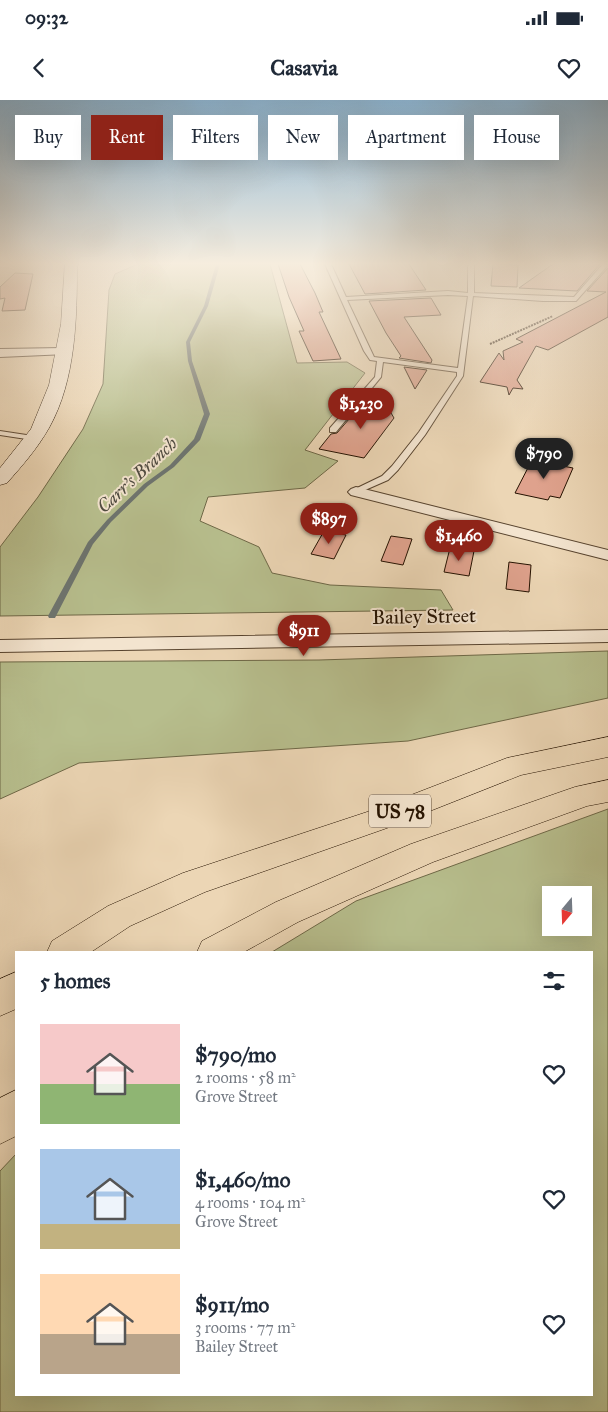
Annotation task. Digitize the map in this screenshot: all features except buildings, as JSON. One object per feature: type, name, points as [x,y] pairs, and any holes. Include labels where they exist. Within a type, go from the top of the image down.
[{"type":"highway","name":"US 78","points":[[66,951],[119,916],[194,882],[377,820],[517,765],[608,747]]},
{"type":"highway","points":[[216,951],[287,912],[422,853],[586,795],[608,791]]},
{"type":"highway","points":[[0,1000],[15,989]]},
{"type":"highway","points":[[0,1126],[15,1110]]},
{"type":"main road","points":[[0,479],[20,457],[44,422],[57,389],[66,325]]},
{"type":"street","points":[[0,353],[63,352]]},
{"type":"street","points":[[356,492],[608,555]]},
{"type":"street","name":"Bailey Street","points":[[0,646],[608,636]]},
{"type":"lane","points":[[356,325],[372,359],[460,370]]},
{"type":"lane","points":[[356,492],[385,478],[395,468],[422,433],[460,376],[466,325]]},
{"type":"lane","points":[[333,430],[378,377],[380,361]]},
{"type":"lane","points":[[0,433],[33,438]]},
{"type":"path","points":[[490,344],[533,325]]},
{"type":"green space","points":[[107,325],[287,325],[297,363],[347,362],[365,373],[305,450],[338,461],[305,488],[208,497],[200,521],[259,547],[272,573],[330,585],[441,590],[453,610],[0,616],[0,547],[38,497],[83,429],[103,384]]},
{"type":"green space","points":[[608,651],[608,698],[408,741],[79,763],[0,799],[0,662],[319,660]]},
{"type":"green space","points":[[608,809],[608,1412],[0,1412],[0,1171],[15,1155],[15,1396],[593,1396],[593,951],[274,951],[356,901]]},
{"type":"waterway","name":"Carr's Branch","points":[[52,616],[90,543],[109,521],[146,485],[172,466],[197,440],[207,414],[190,361],[188,342],[196,325]]}]
